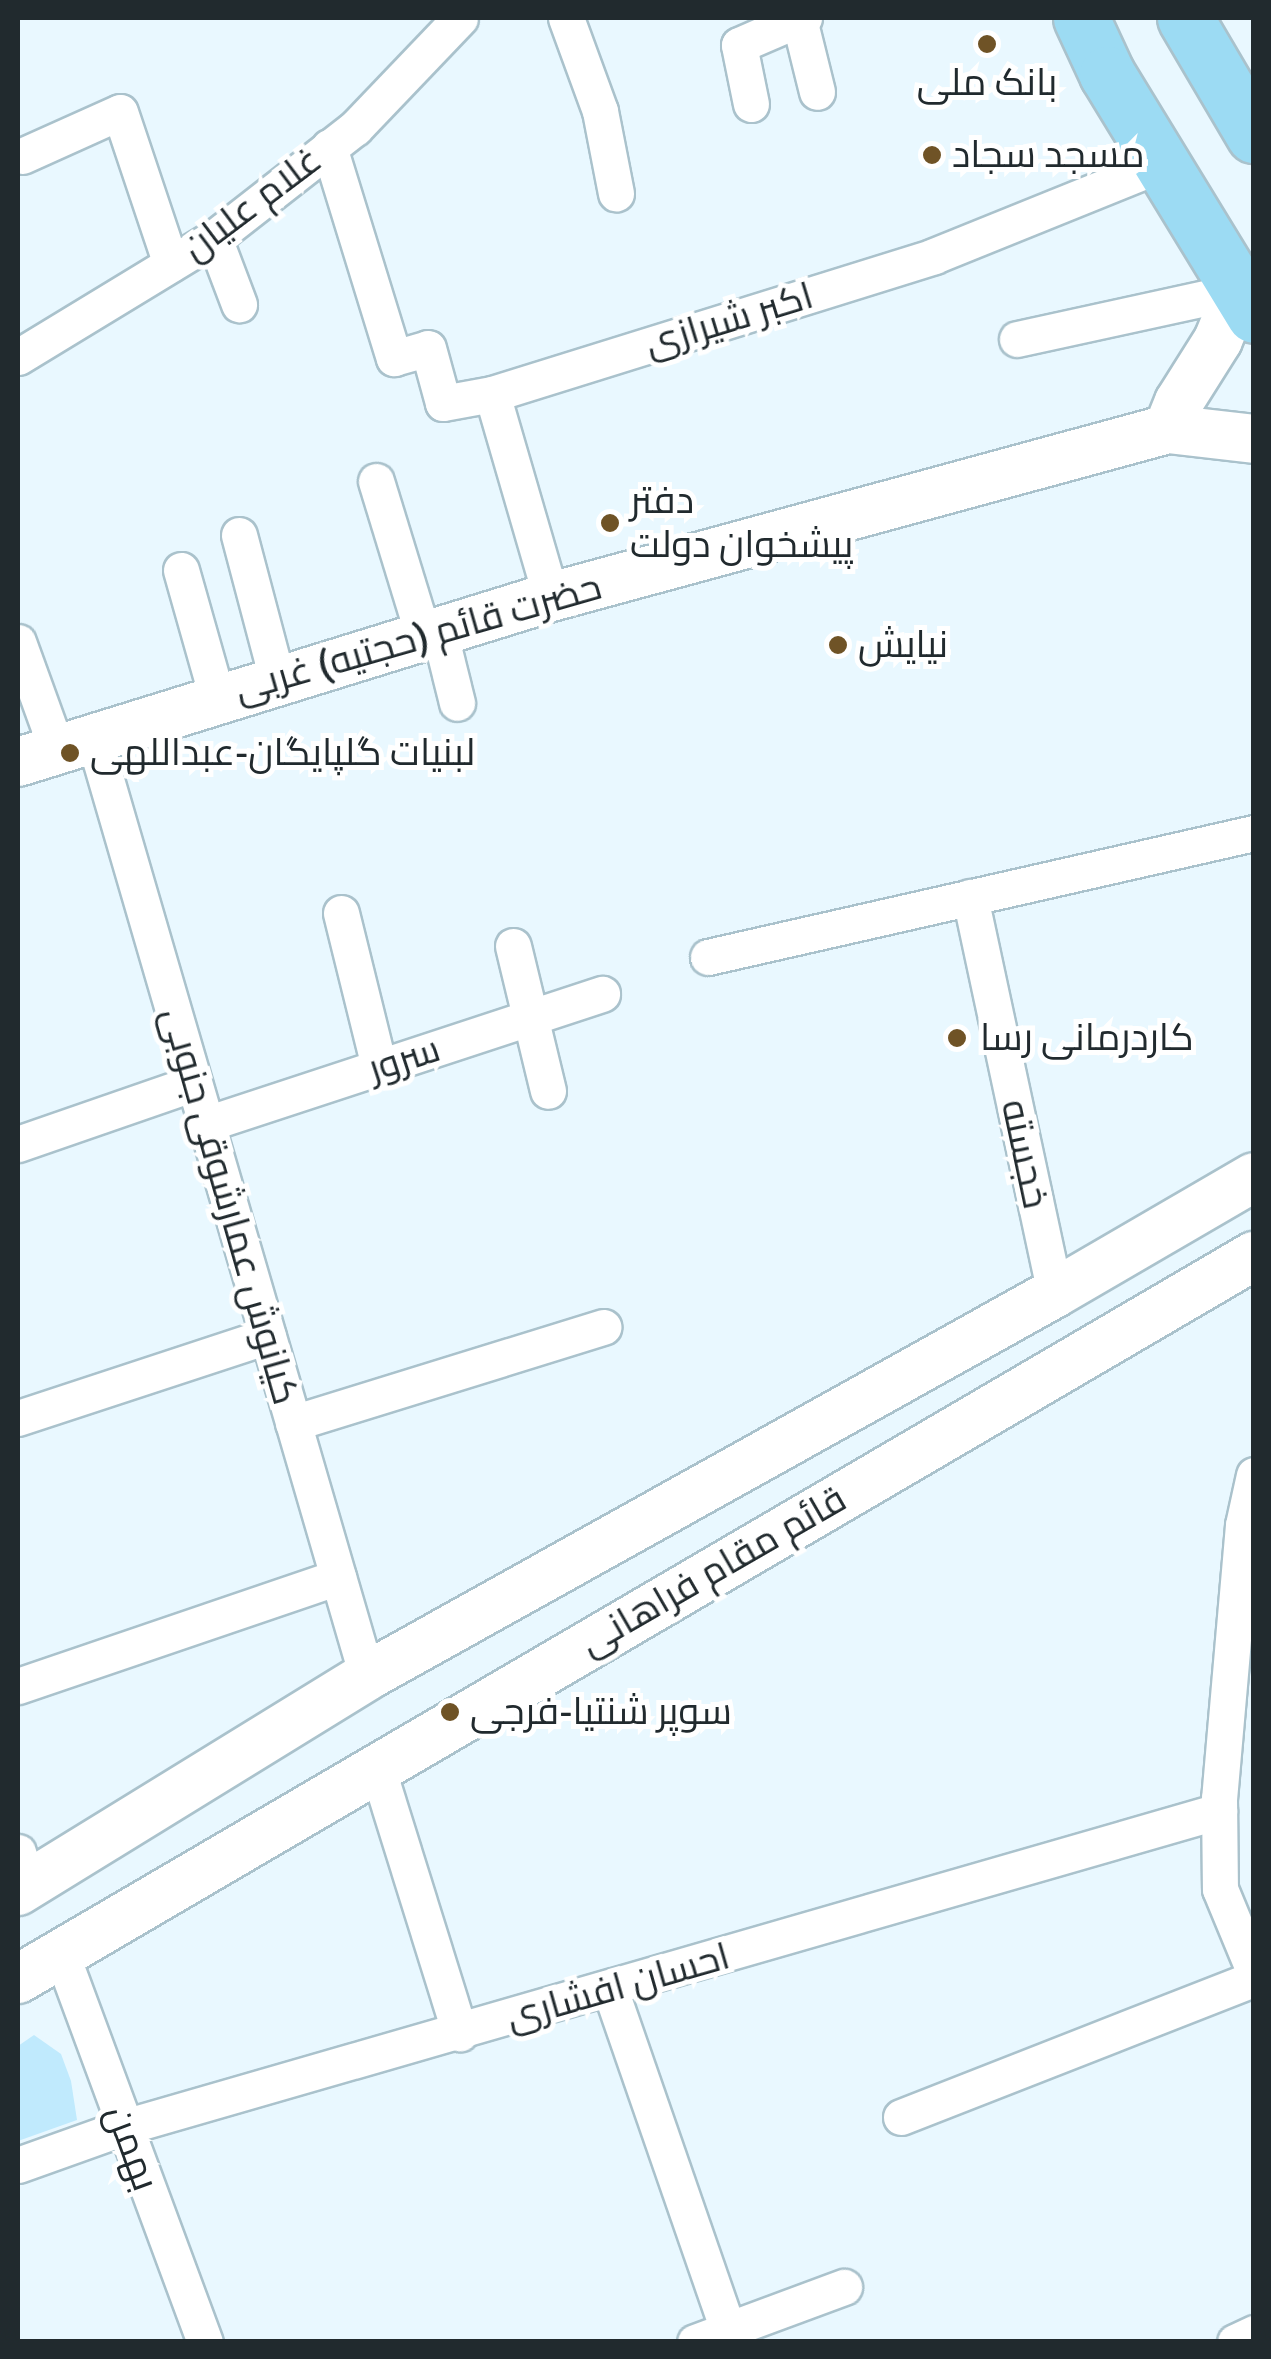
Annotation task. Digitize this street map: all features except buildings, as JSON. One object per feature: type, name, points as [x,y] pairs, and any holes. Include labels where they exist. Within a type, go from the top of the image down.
[{"type":"main road","points":[[1081,18],[1107,74],[1246,303],[1218,340],[1168,429],[1254,439]]},
{"type":"main road","points":[[1185,18],[1254,135]]},
{"type":"main road","name":"حضرت قائم (حجتیه) غربی","points":[[56,748],[552,597],[1168,429]]},
{"type":"main road","name":"قائم مقام فراهانی","points":[[21,1876],[367,1676],[1055,1293],[1254,1177]]},
{"type":"main road","name":"قائم مقام فراهانی","points":[[18,1978],[1254,1256]]},
{"type":"main road","points":[[21,1876],[62,1953]]},
{"type":"street","name":"غلام علیان","points":[[18,358],[214,238],[355,128],[460,18]]},
{"type":"street","points":[[566,18],[600,111],[616,193]]},
{"type":"street","points":[[751,104],[739,45],[801,18],[817,92]]},
{"type":"street","points":[[22,156],[120,112],[172,264]]},
{"type":"street","name":"اکبر شیرازی","points":[[329,147],[394,358],[428,348],[443,403],[492,394],[934,256],[1162,164]]},
{"type":"street","points":[[214,238],[240,304]]},
{"type":"street","points":[[1016,339],[1246,303]]},
{"type":"street","points":[[492,394],[552,597]]},
{"type":"street","points":[[376,481],[457,703]]},
{"type":"street","points":[[238,535],[276,679]]},
{"type":"street","points":[[180,570],[217,697]]},
{"type":"street","name":"کیانوش عمارشوقی جنوبی","points":[[18,642],[56,748],[194,1083],[367,1676]]},
{"type":"street","points":[[708,957],[1254,833]]},
{"type":"street","name":"خجسته","points":[[970,898],[1055,1293]]},
{"type":"street","points":[[341,914],[379,1067]]},
{"type":"street","points":[[513,946],[548,1090]]},
{"type":"street","name":"سرور","points":[[206,1124],[602,994]]},
{"type":"street","points":[[18,1144],[194,1083]]},
{"type":"street","points":[[293,1423],[603,1326]]},
{"type":"street","points":[[18,1418],[268,1336]]},
{"type":"street","points":[[1254,1475],[1243,1525],[1239,1723],[1219,1810],[1220,1889],[1254,1971]]},
{"type":"street","points":[[18,1686],[338,1577]]},
{"type":"street","points":[[377,1767],[460,2033]]},
{"type":"street","name":"احسان افشاری","points":[[18,2165],[124,2127],[460,2033],[1219,1810]]},
{"type":"street","name":"بهمن","points":[[62,1953],[205,2342]]},
{"type":"street","points":[[901,2117],[1254,1978]]},
{"type":"street","points":[[610,1989],[718,2337],[844,2286]]},
{"type":"street","points":[[1235,2342],[1254,2334]]},
{"type":"shaded area","points":[[34,2035],[61,2054],[71,2081],[77,2120],[18,2141],[18,2046]]},
{"type":"place","name":"بانک ملی","points":[[987,44]]},
{"type":"place","name":"مسجد سجاد","points":[[932,155]]},
{"type":"place","name":"دفتر پیشخوان دولت","points":[[610,523]]},
{"type":"place","name":"نیایش","points":[[838,645]]},
{"type":"place","name":"لبنیات گلپایگان-عبداللهی","points":[[70,753]]},
{"type":"place","name":"کاردرمانی رسا","points":[[957,1038]]},
{"type":"place","name":"سوپر شنتیا-فرجی","points":[[450,1712]]}]
